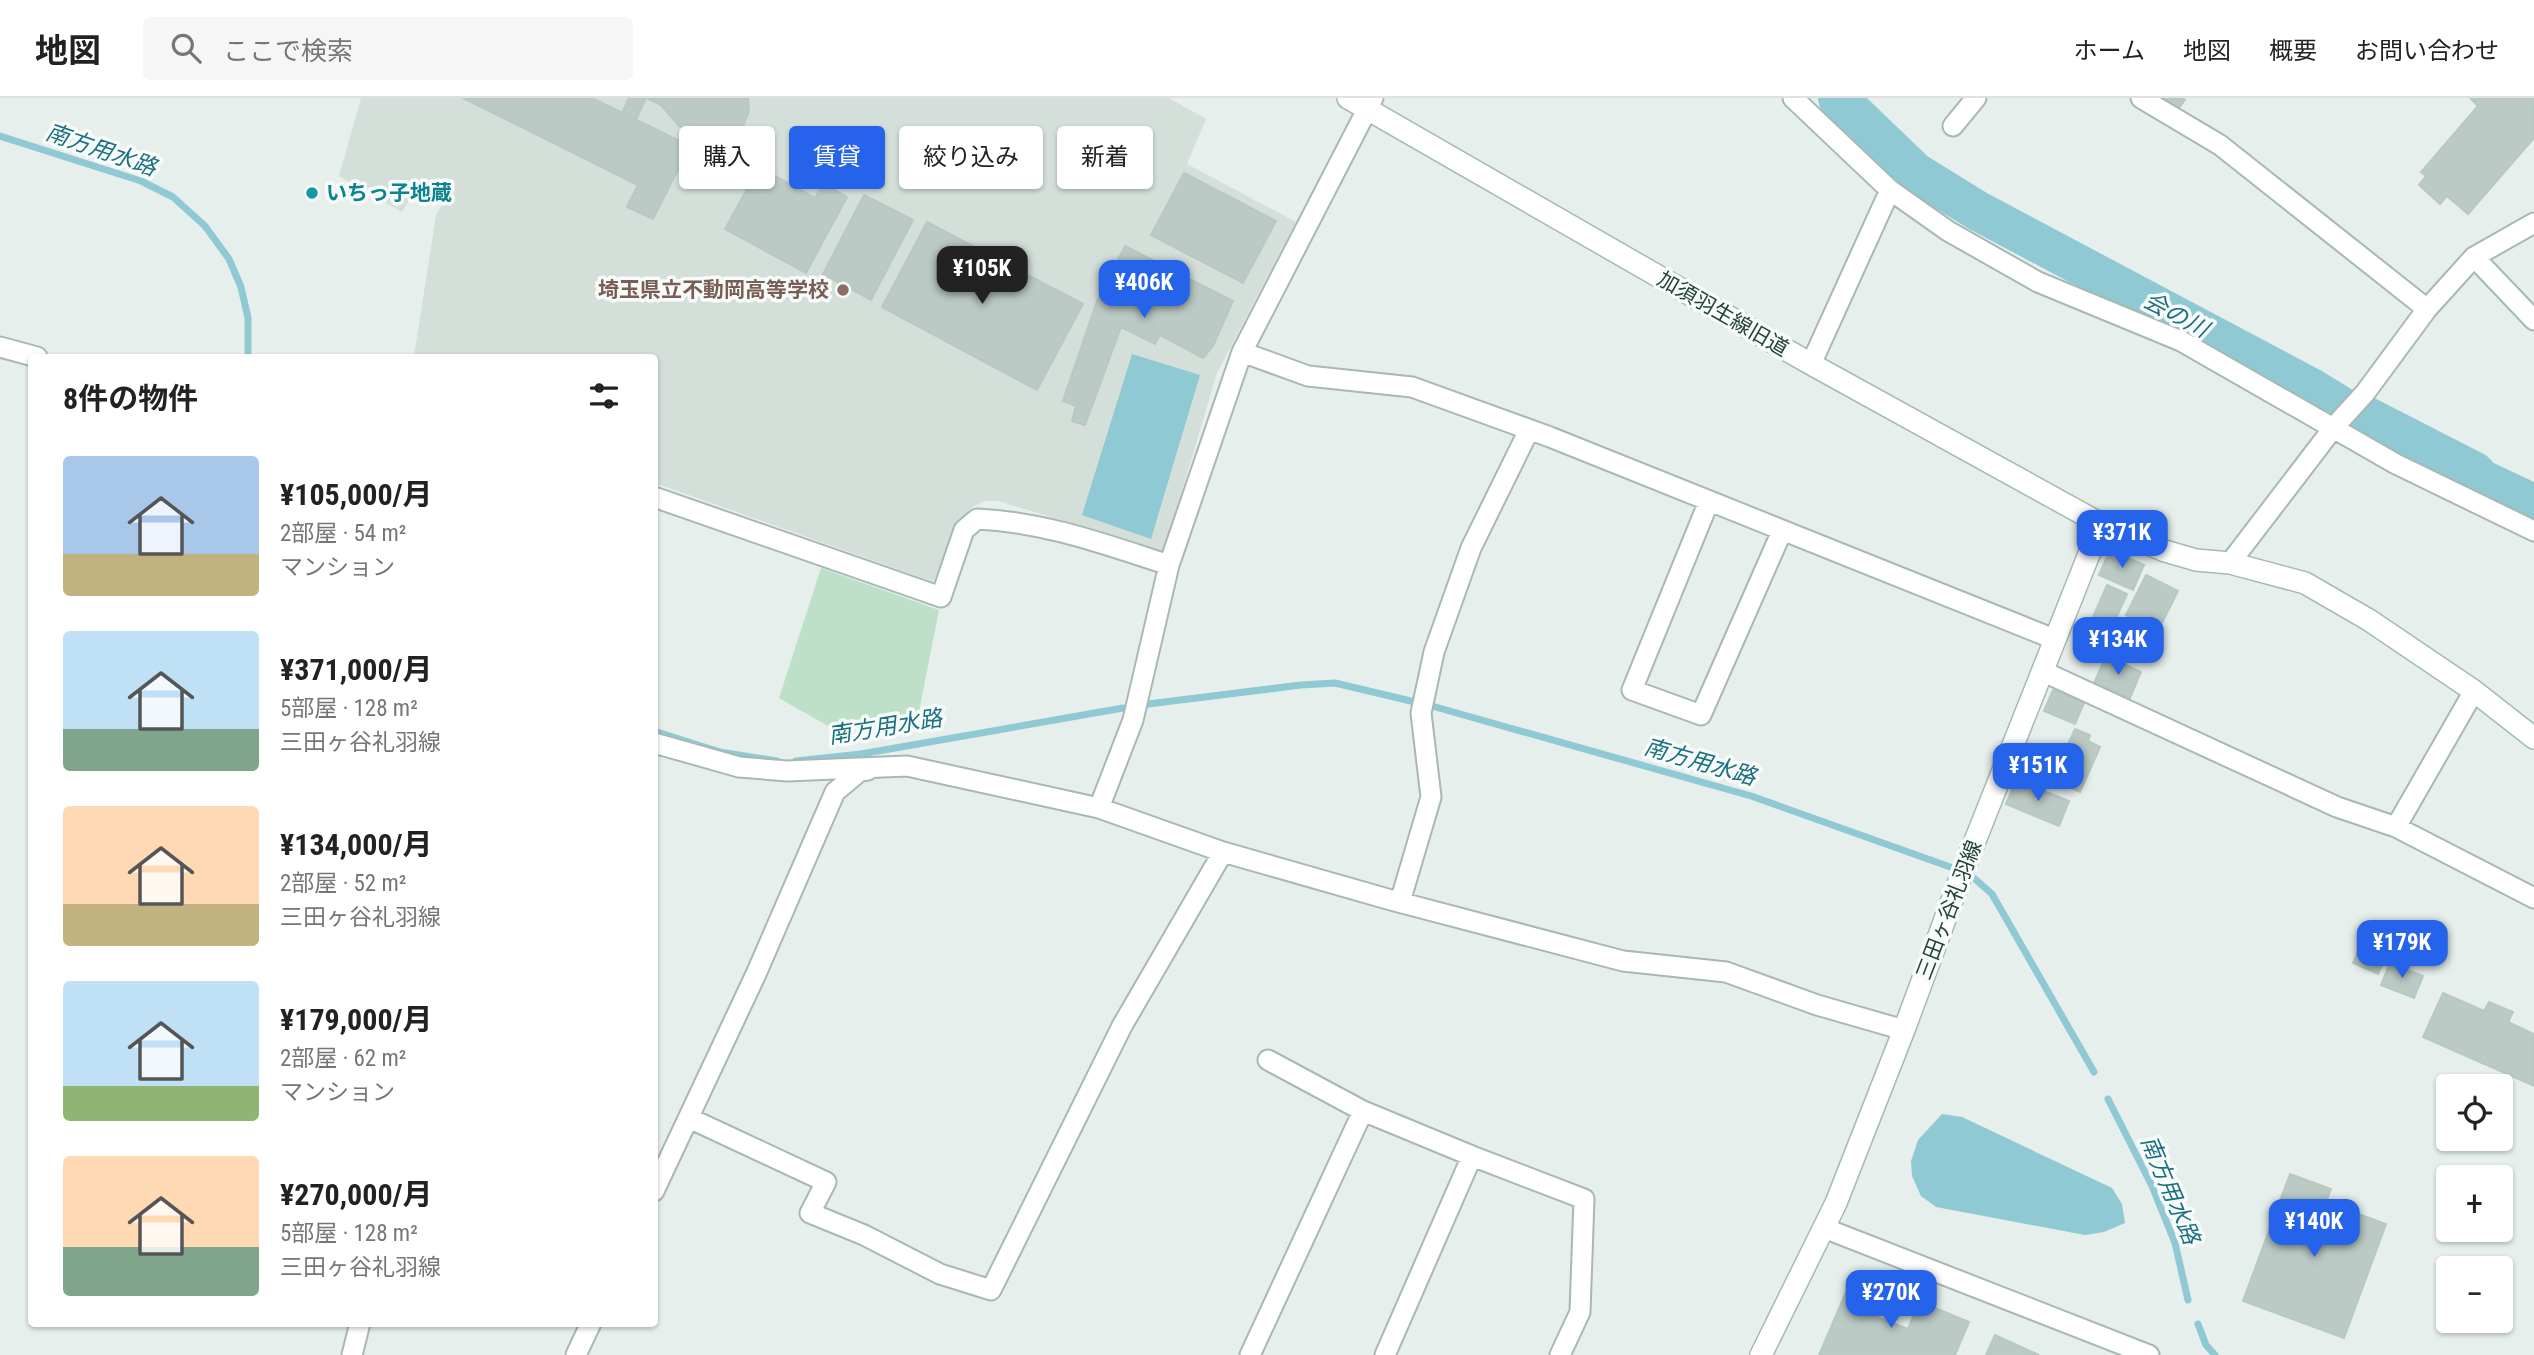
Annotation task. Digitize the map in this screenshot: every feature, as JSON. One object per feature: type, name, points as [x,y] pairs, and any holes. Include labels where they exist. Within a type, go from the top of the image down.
[{"type":"main road","name":"加須羽生線旧道","points":[[1348,98],[1370,103],[1811,365],[2101,524]]},
{"type":"main road","points":[[2101,524],[2165,551],[2196,559],[2230,563],[2305,583],[2369,620],[2474,691],[2534,738]]},
{"type":"main road","name":"三田ヶ谷礼羽線","points":[[1761,1355],[1836,1203],[1962,872],[2101,524]]},
{"type":"street","points":[[1793,98],[1890,190],[1948,231],[2038,282],[2181,341],[2337,423],[2396,464],[2534,531]]},
{"type":"street","points":[[1953,126],[1976,98]]},
{"type":"street","points":[[2141,98],[2220,145],[2427,309]]},
{"type":"street","points":[[1099,808],[1136,706],[1169,565],[1242,352],[1370,103]]},
{"type":"street","points":[[1811,365],[1890,190]]},
{"type":"street","points":[[2230,563],[2337,423],[2365,393],[2427,309],[2474,257],[2534,223]]},
{"type":"street","points":[[2474,257],[2534,320]]},
{"type":"street","points":[[0,347],[28,355]]},
{"type":"street","points":[[1242,352],[1308,376],[1412,387],[1529,430],[2054,639]]},
{"type":"street","points":[[1401,902],[1431,797],[1422,703],[1434,652],[1471,548],[1529,430]]},
{"type":"street","points":[[658,498],[941,597],[964,530],[977,519],[1010,520],[1045,526],[1169,565]]},
{"type":"street","points":[[1709,501],[1632,690],[1701,715],[1782,531]]},
{"type":"street","points":[[2042,671],[2337,807],[2396,827],[2534,898]]},
{"type":"street","points":[[2396,827],[2474,691]]},
{"type":"street","points":[[658,744],[739,767],[788,771],[907,766],[1099,808],[1223,852],[1401,902],[1623,961],[1726,972],[1817,1005],[1904,1030]]},
{"type":"street","points":[[658,1183],[761,962],[835,792],[860,771],[884,766]]},
{"type":"street","points":[[689,1118],[826,1182],[810,1213],[864,1235],[940,1274],[991,1290],[1122,1026],[1223,852]]},
{"type":"street","points":[[1268,1060],[1363,1111],[1584,1199],[1580,1312],[1560,1355]]},
{"type":"street","points":[[1250,1355],[1363,1111]]},
{"type":"street","points":[[1385,1355],[1472,1156]]},
{"type":"street","points":[[1824,1228],[2149,1355]]},
{"type":"street","points":[[352,1355],[359,1327]]},
{"type":"street","points":[[576,1355],[589,1327]]},
{"type":"shaded area","name":"埼玉県立不動岡高等学校","points":[[361,98],[1169,98],[1206,119],[1187,164],[1296,222],[1217,373],[1164,551],[998,501],[985,501],[972,507],[959,522],[933,582],[658,484],[658,354],[414,354],[436,215],[442,204],[416,188],[402,212],[339,176]]},
{"type":"green space","points":[[821,568],[939,610],[916,727],[874,729],[828,726],[779,698]]},
{"type":"water","points":[[1132,354],[1200,375],[1151,539],[1082,515]]},
{"type":"water","points":[[1942,1114],[1962,1117],[2112,1188],[2122,1204],[2125,1223],[2104,1232],[2085,1235],[1936,1207],[1921,1196],[1912,1176],[1911,1161],[1918,1140]]},
{"type":"building","points":[[463,98],[592,98],[679,141],[679,168],[653,219],[627,207],[638,185]]},
{"type":"building","points":[[629,98],[646,98],[636,120],[622,113]]},
{"type":"building","points":[[647,98],[748,98],[749,111],[743,126],[679,126],[661,105]]},
{"type":"building","points":[[2162,98],[2182,98],[2185,100],[2177,110]]},
{"type":"building","points":[[2470,98],[2534,98],[2534,138],[2468,214],[2447,196],[2440,204],[2419,185],[2426,176],[2421,172],[2478,106]]},
{"type":"building","points":[[1184,173],[1276,221],[1243,283],[1151,235]]},
{"type":"building","points":[[775,176],[789,184],[789,189],[799,189],[815,198],[820,189],[832,189],[847,197],[806,273],[725,229],[747,189],[775,189]]},
{"type":"building","points":[[864,195],[913,220],[871,300],[823,274]]},
{"type":"building","points":[[927,222],[1083,304],[1037,390],[882,307]]},
{"type":"building","points":[[1125,246],[1233,301],[1213,346],[1203,358],[1160,335],[1155,344],[1121,327],[1085,425],[1072,421],[1076,406],[1063,401],[1097,301]]},
{"type":"building","points":[[2110,550],[2144,565],[2133,590],[2099,575]]},
{"type":"building","points":[[2146,575],[2178,591],[2158,631],[2126,615]]},
{"type":"building","points":[[2107,585],[2127,594],[2113,625],[2093,617]]},
{"type":"building","points":[[2087,622],[2111,633],[2103,650],[2079,638]]},
{"type":"building","points":[[2106,656],[2141,672],[2130,698],[2094,683]]},
{"type":"building","points":[[2053,690],[2084,703],[2075,724],[2044,711]]},
{"type":"building","points":[[2075,729],[2090,735],[2088,741],[2100,747],[2080,792],[2052,779]]},
{"type":"building","points":[[2015,783],[2028,788],[2029,785],[2069,801],[2059,826],[2006,804]]},
{"type":"building","points":[[2364,937],[2390,948],[2378,974],[2353,963]]},
{"type":"building","points":[[2390,963],[2423,976],[2414,998],[2381,985]]},
{"type":"building","points":[[2443,993],[2484,1011],[2489,1002],[2513,1012],[2508,1022],[2534,1034],[2534,1086],[2513,1077],[2513,1074],[2507,1074],[2423,1037]]},
{"type":"building","points":[[2290,1174],[2331,1189],[2326,1202],[2386,1224],[2344,1338],[2243,1301]]},
{"type":"building","points":[[1849,1285],[1884,1300],[1877,1317],[1908,1329],[1919,1301],[1969,1322],[1955,1355],[1819,1355]]},
{"type":"building","points":[[1995,1335],[2039,1355],[1986,1355]]},
{"type":"waterway","name":"会の川","points":[[1838,98],[1915,172],[1978,211],[2344,408],[2356,411],[2475,472],[2481,479],[2534,504]]},
{"type":"waterway","name":"南方用水路","points":[[0,136],[141,181],[173,197],[205,226],[229,259],[241,287],[248,318],[248,354]]},
{"type":"waterway","name":"南方用水路","points":[[1148,704],[1335,683],[1415,702]]},
{"type":"waterway","name":"南方用水路","points":[[1432,706],[1751,796],[1953,868]]},
{"type":"waterway","name":"南方用水路","points":[[796,761],[861,754],[1123,708]]},
{"type":"waterway","name":"南方用水路","points":[[658,732],[720,752],[777,761]]},
{"type":"waterway","name":"南方用水路","points":[[1975,879],[1992,894],[2094,1072]]},
{"type":"waterway","name":"南方用水路","points":[[2108,1099],[2152,1186],[2175,1243],[2188,1300]]},
{"type":"waterway","name":"南方用水路","points":[[2198,1324],[2206,1345],[2215,1355]]},
{"type":"place","name":"いちっ子地蔵","points":[[312,193]]},
{"type":"place","name":"埼玉県立不動岡高等学校","points":[[843,290]]}]
